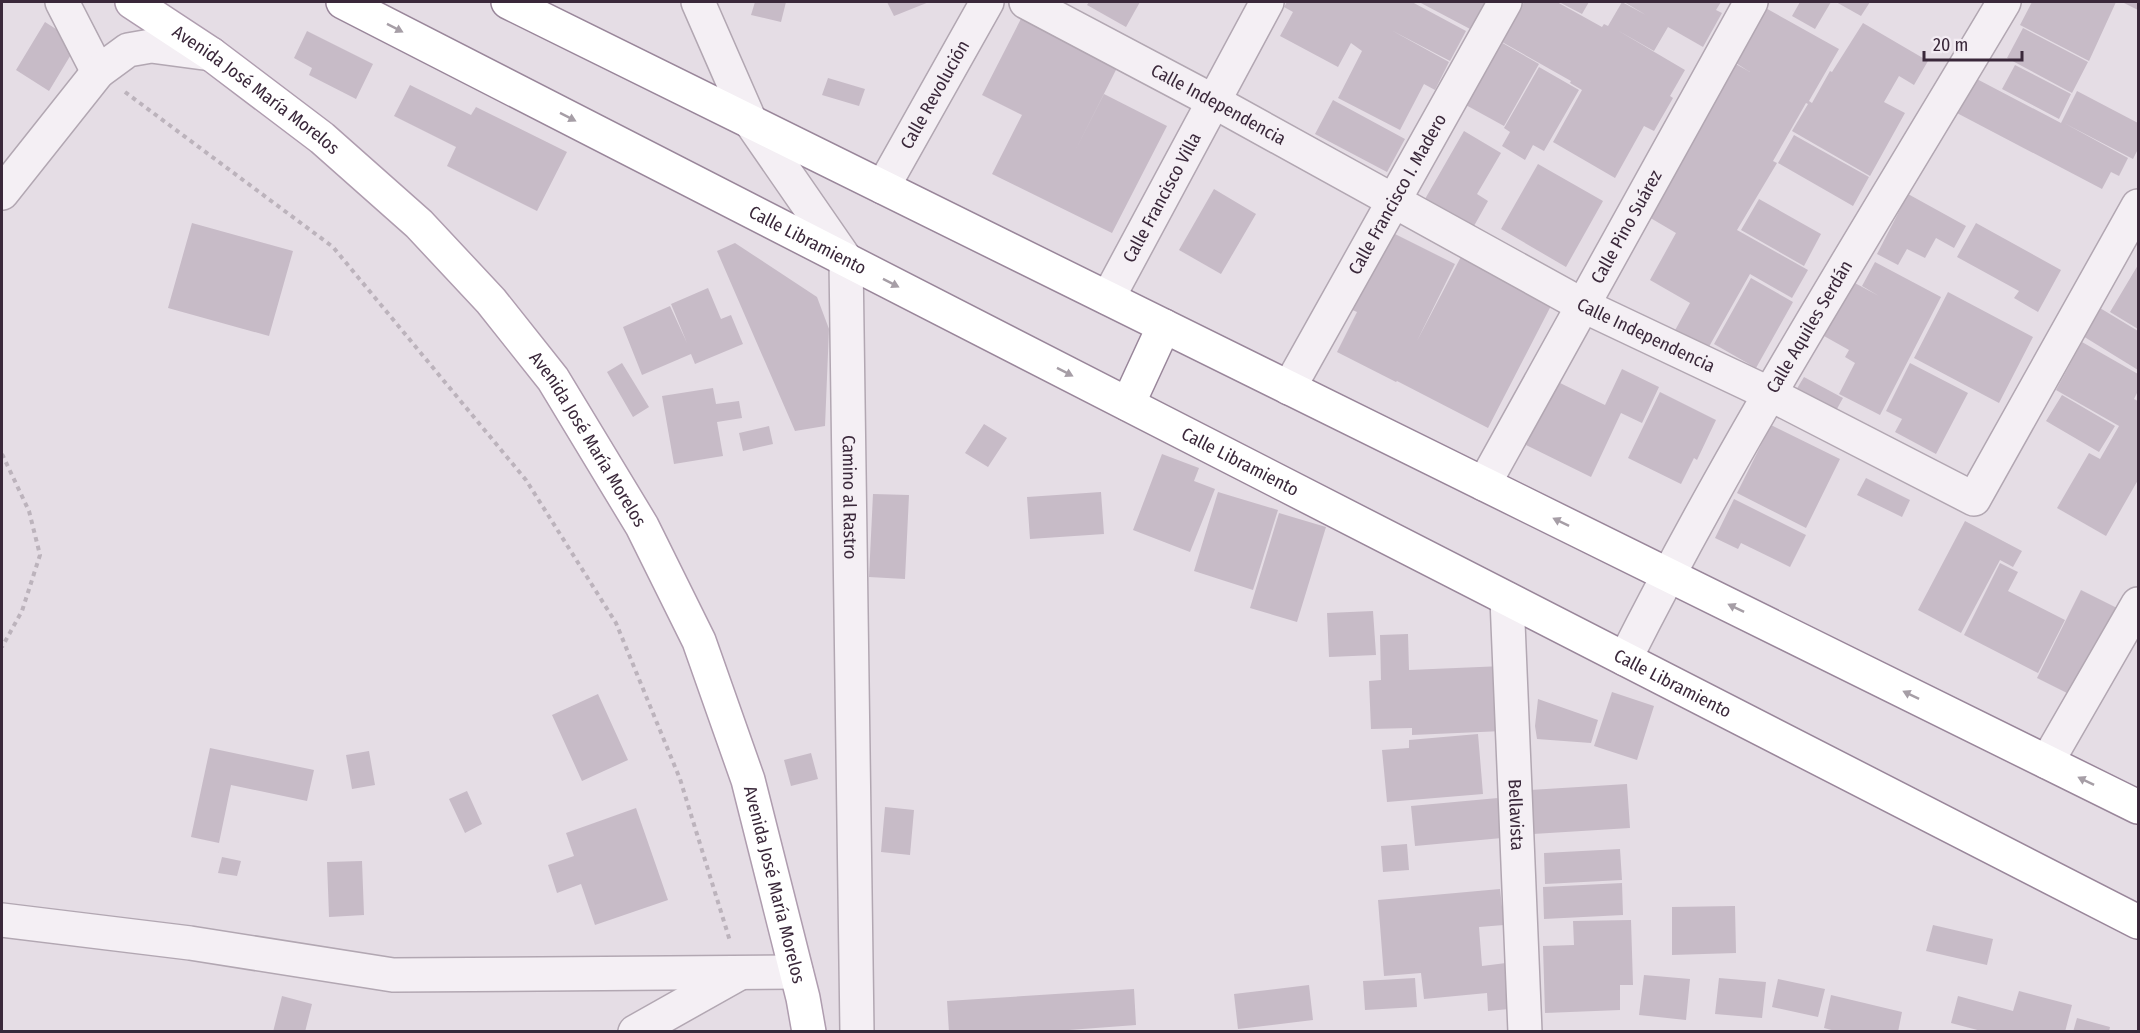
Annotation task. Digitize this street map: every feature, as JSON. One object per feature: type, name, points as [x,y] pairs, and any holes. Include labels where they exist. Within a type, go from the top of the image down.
[{"type":"main road","name":"Avenida José María Morelos","points":[[132,2],[211,54],[322,138],[419,224],[491,301],[553,379],[642,526],[699,641],[748,780],[803,998],[809,1032]]},
{"type":"main road","name":"Calle Libramiento","points":[[342,2],[2139,922]]},
{"type":"main road","points":[[508,2],[2139,807]]},
{"type":"main road","points":[[1128,404],[1164,326]]},
{"type":"street","points":[[62,2],[98,72]]},
{"type":"street","points":[[698,2],[750,122],[846,260]]},
{"type":"street","name":"Calle Revolución","points":[[883,187],[987,2]]},
{"type":"street","name":"Calle Independencia","points":[[1026,2],[1213,101],[1584,306],[1770,394],[1974,499],[2139,206]]},
{"type":"street","name":"Calle Francisco Villa","points":[[1108,298],[1267,2]]},
{"type":"street","name":"Calle Francisco I. Madero","points":[[1289,388],[1505,2]]},
{"type":"street","name":"Calle Pino Suárez","points":[[1484,484],[1751,2]]},
{"type":"street","name":"Calle Aquiles Serdán","points":[[1625,659],[1668,575],[1770,394],[2004,2]]},
{"type":"street","points":[[2,193],[98,72],[128,50],[151,46],[211,54]]},
{"type":"street","name":"Camino al Rastro","points":[[846,260],[857,1032]]},
{"type":"street","name":"Bellavista","points":[[1507,599],[1525,1032]]},
{"type":"street","points":[[2047,762],[2139,604]]},
{"type":"street","points":[[2,920],[190,943],[393,975],[796,972]]},
{"type":"street","points":[[635,1032],[740,973]]},
{"type":"path","points":[[98,72],[333,247],[526,480],[616,623],[680,779],[740,973]]},
{"type":"path","points":[[2,454],[29,511],[40,555],[22,611],[2,647]]},
{"type":"building","points":[[755,2],[786,2],[781,22],[751,15]]},
{"type":"building","points":[[887,2],[929,2],[894,16]]},
{"type":"building","points":[[1089,2],[1140,2],[1126,27],[1087,5]]},
{"type":"building","points":[[1287,2],[1412,2],[1466,31],[1450,61],[1391,30],[1449,62],[1435,90],[1424,84],[1400,130],[1338,98],[1362,51],[1351,43],[1338,67],[1280,36],[1293,12],[1284,7]]},
{"type":"building","points":[[1419,2],[1487,2],[1472,30]]},
{"type":"building","points":[[1524,2],[1557,2],[1602,27],[1604,24],[1608,26],[1622,2],[1646,15],[1624,2],[1721,2],[1716,10],[1722,13],[1703,47],[1668,27],[1654,51],[1617,30],[1685,70],[1670,96],[1673,98],[1654,131],[1644,126],[1615,178],[1553,142],[1582,90],[1570,83],[1571,81],[1495,38],[1513,7],[1519,11]]},
{"type":"building","points":[[1559,2],[1589,2],[1582,14]]},
{"type":"building","points":[[1800,2],[1831,2],[1815,29],[1792,16]]},
{"type":"building","points":[[1836,2],[1870,2],[1861,16]]},
{"type":"building","points":[[2032,2],[2116,2],[2089,61],[2020,25]]},
{"type":"building","points":[[2122,2],[2138,2],[2138,10]]},
{"type":"building","points":[[1762,6],[1839,49],[1809,101],[1812,103],[1830,71],[1832,72],[1863,23],[1928,61],[1914,85],[1899,76],[1884,102],[1905,113],[1870,176],[1792,131],[1808,104],[1806,103],[1773,161],[1777,163],[1737,230],[1808,270],[1792,298],[1750,274],[1706,352],[1673,334],[1690,303],[1650,280],[1676,233],[1642,213],[1727,59],[1750,72],[1731,60]]},
{"type":"building","points":[[1026,9],[1122,58],[1074,153],[1104,94],[1167,126],[1112,233],[992,174],[1022,115],[982,95]]},
{"type":"building","points":[[45,22],[78,43],[49,91],[16,70]]},
{"type":"building","points":[[2023,28],[2088,62],[2072,93],[2007,58]]},
{"type":"building","points":[[307,31],[373,64],[356,99],[309,75],[312,68],[294,58]]},
{"type":"building","points":[[1499,41],[1539,64],[1504,126],[1464,104]]},
{"type":"building","points":[[2015,65],[2071,94],[2059,119],[2002,89]]},
{"type":"building","points":[[1539,67],[1579,90],[1544,151],[1533,145],[1525,160],[1502,146],[1510,132],[1504,128]]},
{"type":"building","points":[[1973,77],[2061,123],[2077,91],[2138,123],[2138,149],[2133,159],[2064,123],[2128,158],[2119,176],[2111,172],[2102,189],[1955,112]]},
{"type":"building","points":[[828,78],[865,89],[859,106],[822,95]]},
{"type":"building","points":[[410,85],[471,115],[476,107],[567,152],[537,211],[447,166],[456,147],[394,116]]},
{"type":"building","points":[[1333,100],[1405,139],[1387,172],[1315,134]]},
{"type":"building","points":[[1464,131],[1501,153],[1477,194],[1488,201],[1470,233],[1421,206]]},
{"type":"building","points":[[1794,135],[1869,177],[1853,206],[1778,163]]},
{"type":"building","points":[[1538,164],[1603,201],[1566,267],[1501,229]]},
{"type":"building","points":[[1214,189],[1256,214],[1221,274],[1179,250]]},
{"type":"building","points":[[1908,194],[1966,226],[1954,248],[1936,238],[1925,258],[1907,249],[1898,265],[1877,254]]},
{"type":"building","points":[[1759,199],[1821,234],[1804,266],[1741,230]]},
{"type":"building","points":[[192,223],[293,251],[269,336],[168,308]]},
{"type":"building","points":[[1976,223],[2061,270],[2038,312],[2014,298],[2019,291],[1957,257]]},
{"type":"building","points":[[1389,231],[1455,264],[1417,341],[1464,251],[1555,298],[1488,428],[1337,352],[1357,312],[1350,309]]},
{"type":"building","points":[[735,243],[817,297],[829,329],[825,426],[795,431],[717,251]]},
{"type":"building","points":[[1875,262],[1941,297],[1880,415],[1839,394],[1855,363],[1845,357],[1849,350],[1824,336],[1853,282],[1879,296],[1862,286]]},
{"type":"building","points":[[2138,265],[2138,329],[2110,312]]},
{"type":"building","points":[[1751,278],[1793,302],[1756,368],[1714,344]]},
{"type":"building","points":[[708,288],[721,319],[731,315],[743,344],[695,364],[691,354],[642,375],[623,327],[670,306],[687,343],[671,304]]},
{"type":"building","points":[[1948,292],[2033,337],[1999,403],[1914,358]]},
{"type":"building","points":[[2095,305],[2138,331],[2138,370],[2078,333]]},
{"type":"building","points":[[2082,342],[2138,374],[2138,391],[2134,399],[2138,401],[2138,480],[2106,536],[2057,508],[2089,453],[2100,459],[2119,426],[2056,390]]},
{"type":"building","points":[[622,363],[649,407],[633,417],[607,372]]},
{"type":"building","points":[[1910,363],[1968,393],[1936,454],[1895,432],[1902,419],[1886,411]]},
{"type":"building","points":[[1622,369],[1659,387],[1642,423],[1621,413],[1591,477],[1526,445],[1556,381],[1605,405]]},
{"type":"building","points":[[1804,377],[1843,398],[1833,416],[1793,395]]},
{"type":"building","points":[[713,388],[716,404],[739,401],[742,418],[717,422],[723,456],[674,464],[662,396]]},
{"type":"building","points":[[1660,392],[1716,420],[1697,460],[1694,458],[1681,484],[1628,458]]},
{"type":"building","points":[[2062,395],[2115,426],[2099,452],[2046,421]]},
{"type":"building","points":[[984,424],[1007,438],[988,467],[965,453]]},
{"type":"building","points":[[1771,425],[1840,459],[1806,528],[1737,493]]},
{"type":"building","points":[[769,426],[773,444],[743,451],[739,433]]},
{"type":"building","points":[[1162,454],[1199,468],[1194,481],[1215,489],[1190,552],[1133,530]]},
{"type":"building","points":[[1866,478],[1910,500],[1902,517],[1857,495]]},
{"type":"building","points":[[1101,492],[1104,534],[1030,539],[1027,497]]},
{"type":"building","points":[[1218,492],[1278,510],[1253,590],[1194,571]]},
{"type":"building","points":[[873,494],[909,495],[905,579],[869,577]]},
{"type":"building","points":[[1734,499],[1806,535],[1790,567],[1741,543],[1738,549],[1715,538]]},
{"type":"building","points":[[1279,513],[1326,527],[1297,622],[1250,608]]},
{"type":"building","points":[[1965,521],[2022,551],[2013,567],[2000,560],[1961,633],[1918,610]]},
{"type":"building","points":[[2000,563],[2018,572],[2008,591],[2065,620],[2038,673],[1964,635]]},
{"type":"building","points":[[2081,590],[2117,608],[2073,696],[2037,678]]},
{"type":"building","points":[[1373,611],[1376,655],[1329,657],[1327,613]]},
{"type":"building","points":[[1408,634],[1409,670],[1503,666],[1503,731],[1412,735],[1412,728],[1371,729],[1369,681],[1381,680],[1380,635]]},
{"type":"building","points":[[1612,692],[1654,706],[1637,760],[1594,746]]},
{"type":"building","points":[[598,694],[628,760],[582,781],[552,715]]},
{"type":"building","points":[[1538,699],[1598,720],[1591,743],[1537,739],[1535,726]]},
{"type":"building","points":[[1478,734],[1483,794],[1387,802],[1382,750],[1409,748],[1409,740]]},
{"type":"building","points":[[210,748],[314,770],[307,801],[231,785],[219,843],[191,837]]},
{"type":"building","points":[[369,751],[375,785],[352,789],[346,755]]},
{"type":"building","points":[[811,753],[818,779],[791,786],[784,760]]},
{"type":"building","points":[[1627,784],[1630,828],[1533,834],[1530,790]]},
{"type":"building","points":[[467,791],[482,824],[465,833],[449,799]]},
{"type":"building","points":[[1498,798],[1502,838],[1415,846],[1411,806]]},
{"type":"building","points":[[885,807],[914,810],[910,855],[881,852]]},
{"type":"building","points":[[636,808],[668,900],[595,925],[581,884],[557,893],[548,865],[574,856],[566,833]]},
{"type":"building","points":[[1407,844],[1409,870],[1383,872],[1381,846]]},
{"type":"building","points":[[1620,849],[1622,880],[1545,884],[1544,853]]},
{"type":"building","points":[[222,857],[241,861],[237,876],[218,873]]},
{"type":"building","points":[[362,861],[364,915],[329,917],[327,862]]},
{"type":"building","points":[[1622,883],[1623,915],[1544,919],[1543,887]]},
{"type":"building","points":[[1500,889],[1504,925],[1479,927],[1482,966],[1506,963],[1509,1009],[1488,1011],[1487,993],[1424,999],[1421,973],[1384,976],[1378,900]]},
{"type":"building","points":[[1735,906],[1736,953],[1672,955],[1672,907]]},
{"type":"building","points":[[1631,920],[1633,985],[1620,985],[1620,1010],[1545,1013],[1543,946],[1574,945],[1573,921]]},
{"type":"building","points":[[1933,925],[1993,939],[1987,965],[1926,951]]},
{"type":"building","points":[[1644,975],[1690,979],[1686,1020],[1639,1015]]},
{"type":"building","points":[[1415,978],[1417,1007],[1365,1010],[1363,981]]},
{"type":"building","points":[[1719,978],[1766,982],[1762,1018],[1715,1014]]},
{"type":"building","points":[[1778,979],[1825,989],[1818,1017],[1772,1007]]},
{"type":"building","points":[[1309,985],[1313,1020],[1238,1029],[1234,994]]},
{"type":"building","points":[[1134,989],[1136,1025],[1042,1032],[949,1032],[947,1001]]},
{"type":"building","points":[[2019,991],[2072,1005],[2065,1032],[1985,1032],[1951,1023],[1958,996],[2013,1011]]},
{"type":"building","points":[[1831,995],[1902,1012],[1898,1032],[1839,1032],[1824,1028]]},
{"type":"building","points":[[282,996],[312,1004],[305,1032],[273,1032]]},
{"type":"building","points":[[2077,1018],[2110,1027],[2109,1032],[2073,1032]]}]
